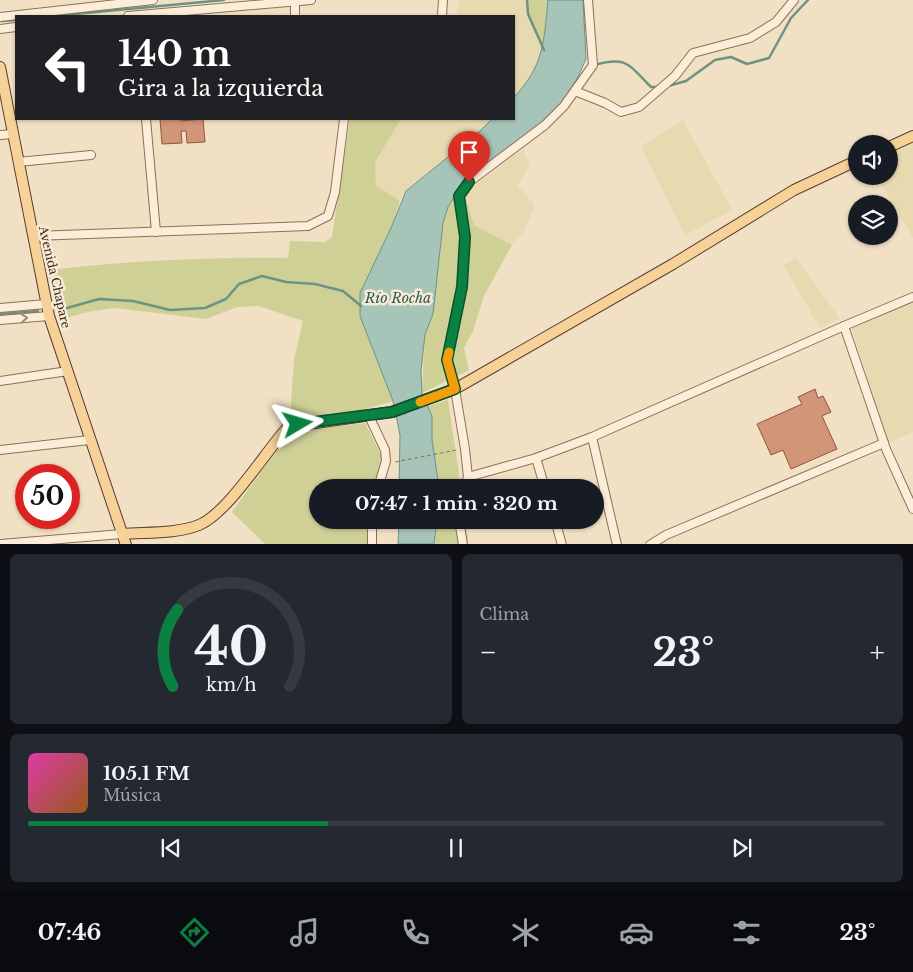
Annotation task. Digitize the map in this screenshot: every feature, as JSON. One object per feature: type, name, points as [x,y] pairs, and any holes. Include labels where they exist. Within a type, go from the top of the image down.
[{"type":"main road","name":"Avenida Chapare","points":[[0,67],[12,105],[13,134],[49,316],[89,440],[126,544]]},
{"type":"main road","points":[[898,143],[913,136]]},
{"type":"main road","points":[[122,534],[183,530],[199,525],[212,518],[232,497],[288,427],[392,412],[455,389],[672,264],[794,190],[848,165]]},
{"type":"street","points":[[17,15],[153,0]]},
{"type":"street","points":[[151,15],[311,0]]},
{"type":"street","points":[[442,15],[443,0]]},
{"type":"street","points":[[588,0],[593,65],[564,106],[545,125],[469,182],[459,196],[465,237],[462,287],[447,360],[455,389],[468,477],[536,458],[592,437],[844,326],[913,298]]},
{"type":"street","points":[[575,91],[605,103],[621,112],[639,107],[675,76],[693,53],[750,38],[776,22],[794,0]]},
{"type":"street","points":[[295,1],[295,15]]},
{"type":"street","points":[[0,17],[15,15]]},
{"type":"street","points":[[0,29],[15,27]]},
{"type":"street","points":[[146,120],[156,232]]},
{"type":"street","points":[[33,236],[308,226],[328,216],[335,192],[344,120]]},
{"type":"street","points":[[0,135],[13,134]]},
{"type":"street","points":[[18,162],[91,155]]},
{"type":"street","points":[[0,308],[46,304]]},
{"type":"street","points":[[0,320],[49,316]]},
{"type":"street","points":[[844,326],[884,443],[913,509]]},
{"type":"street","points":[[0,381],[68,371]]},
{"type":"street","points":[[369,416],[385,450],[386,461],[381,479]]},
{"type":"street","points":[[592,437],[618,544]]},
{"type":"street","points":[[0,450],[89,440]]},
{"type":"street","points":[[650,544],[884,443]]},
{"type":"street","points":[[536,458],[542,479]]},
{"type":"street","points":[[372,529],[372,544]]},
{"type":"street","points":[[460,529],[463,544]]},
{"type":"street","points":[[558,529],[562,544]]},
{"type":"street","points":[[0,544],[122,534]]},
{"type":"path","points":[[401,462],[465,449]]},
{"type":"shaded area","points":[[459,0],[527,0],[528,14],[543,49],[530,81],[515,96],[515,15],[456,15]]},
{"type":"shaded area","points":[[400,120],[491,120],[406,190],[400,201],[376,186],[375,162]]},
{"type":"shaded area","points":[[683,120],[732,210],[685,235],[641,146]]},
{"type":"shaded area","points":[[913,141],[913,238],[898,212],[898,195],[888,195],[882,185],[898,185],[898,148]]},
{"type":"shaded area","points":[[523,149],[530,166],[517,185],[535,205],[524,232],[512,245],[474,225],[467,197],[473,187]]},
{"type":"shaded area","points":[[796,258],[840,319],[820,328],[783,265]]},
{"type":"shaded area","points":[[913,303],[913,432],[888,443],[852,328]]},
{"type":"green space","points":[[527,0],[548,0],[543,49],[528,14]]},
{"type":"green space","points":[[350,120],[400,120],[375,162],[376,186],[400,201],[391,228],[360,293],[360,316],[393,401],[358,411],[290,417],[294,359],[303,321],[259,306],[237,307],[206,319],[115,308],[87,312],[59,320],[53,302],[48,270],[168,260],[288,258],[290,241],[325,242],[332,237]]},
{"type":"green space","points":[[462,185],[474,225],[512,245],[484,296],[473,331],[464,348],[469,370],[422,393],[425,334],[433,314],[443,223],[448,207]]},
{"type":"green space","points":[[448,400],[460,479],[438,479],[432,440],[432,416],[428,406]]},
{"type":"green space","points":[[365,423],[383,459],[377,479],[309,479],[309,529],[367,529],[367,544],[265,544],[232,512],[287,436],[297,431]]},
{"type":"green space","points":[[436,529],[466,529],[467,544],[434,544]]},
{"type":"water","name":"Río Rocha","points":[[548,0],[583,0],[586,59],[576,81],[557,110],[462,185],[448,207],[443,223],[433,314],[425,334],[421,372],[422,393],[432,416],[432,440],[438,479],[399,479],[400,435],[393,401],[360,316],[360,293],[391,228],[406,191],[491,120],[515,120],[515,96],[531,75],[541,52]]},
{"type":"water","points":[[399,529],[436,529],[434,544],[398,544]]},
{"type":"building","points":[[160,120],[203,120],[205,142],[187,143],[186,131],[181,131],[182,143],[162,144]]},
{"type":"building","points":[[815,389],[818,398],[823,396],[831,412],[822,416],[837,449],[791,469],[783,450],[771,455],[757,424],[802,404],[798,397]]},
{"type":"waterway","points":[[65,15],[224,0]]},
{"type":"waterway","points":[[527,0],[528,14],[544,50]]},
{"type":"waterway","points":[[668,86],[686,81],[715,60],[731,57],[747,64],[769,58],[791,18],[808,0]]},
{"type":"waterway","points":[[2,21],[15,20]]},
{"type":"waterway","points":[[594,65],[614,61],[626,64],[651,87],[656,87]]},
{"type":"waterway","points":[[60,310],[99,299],[133,301],[170,310],[205,308],[226,299],[239,284],[262,276],[286,282],[315,284],[343,291],[361,306]]},
{"type":"waterway","points":[[0,314],[38,311]]},
{"type":"slow traffic","points":[[420,402],[455,389],[447,360],[449,352]]},
{"type":"route","points":[[298,424],[392,412],[455,389],[447,360],[462,287],[465,237],[459,196],[469,182]]}]
